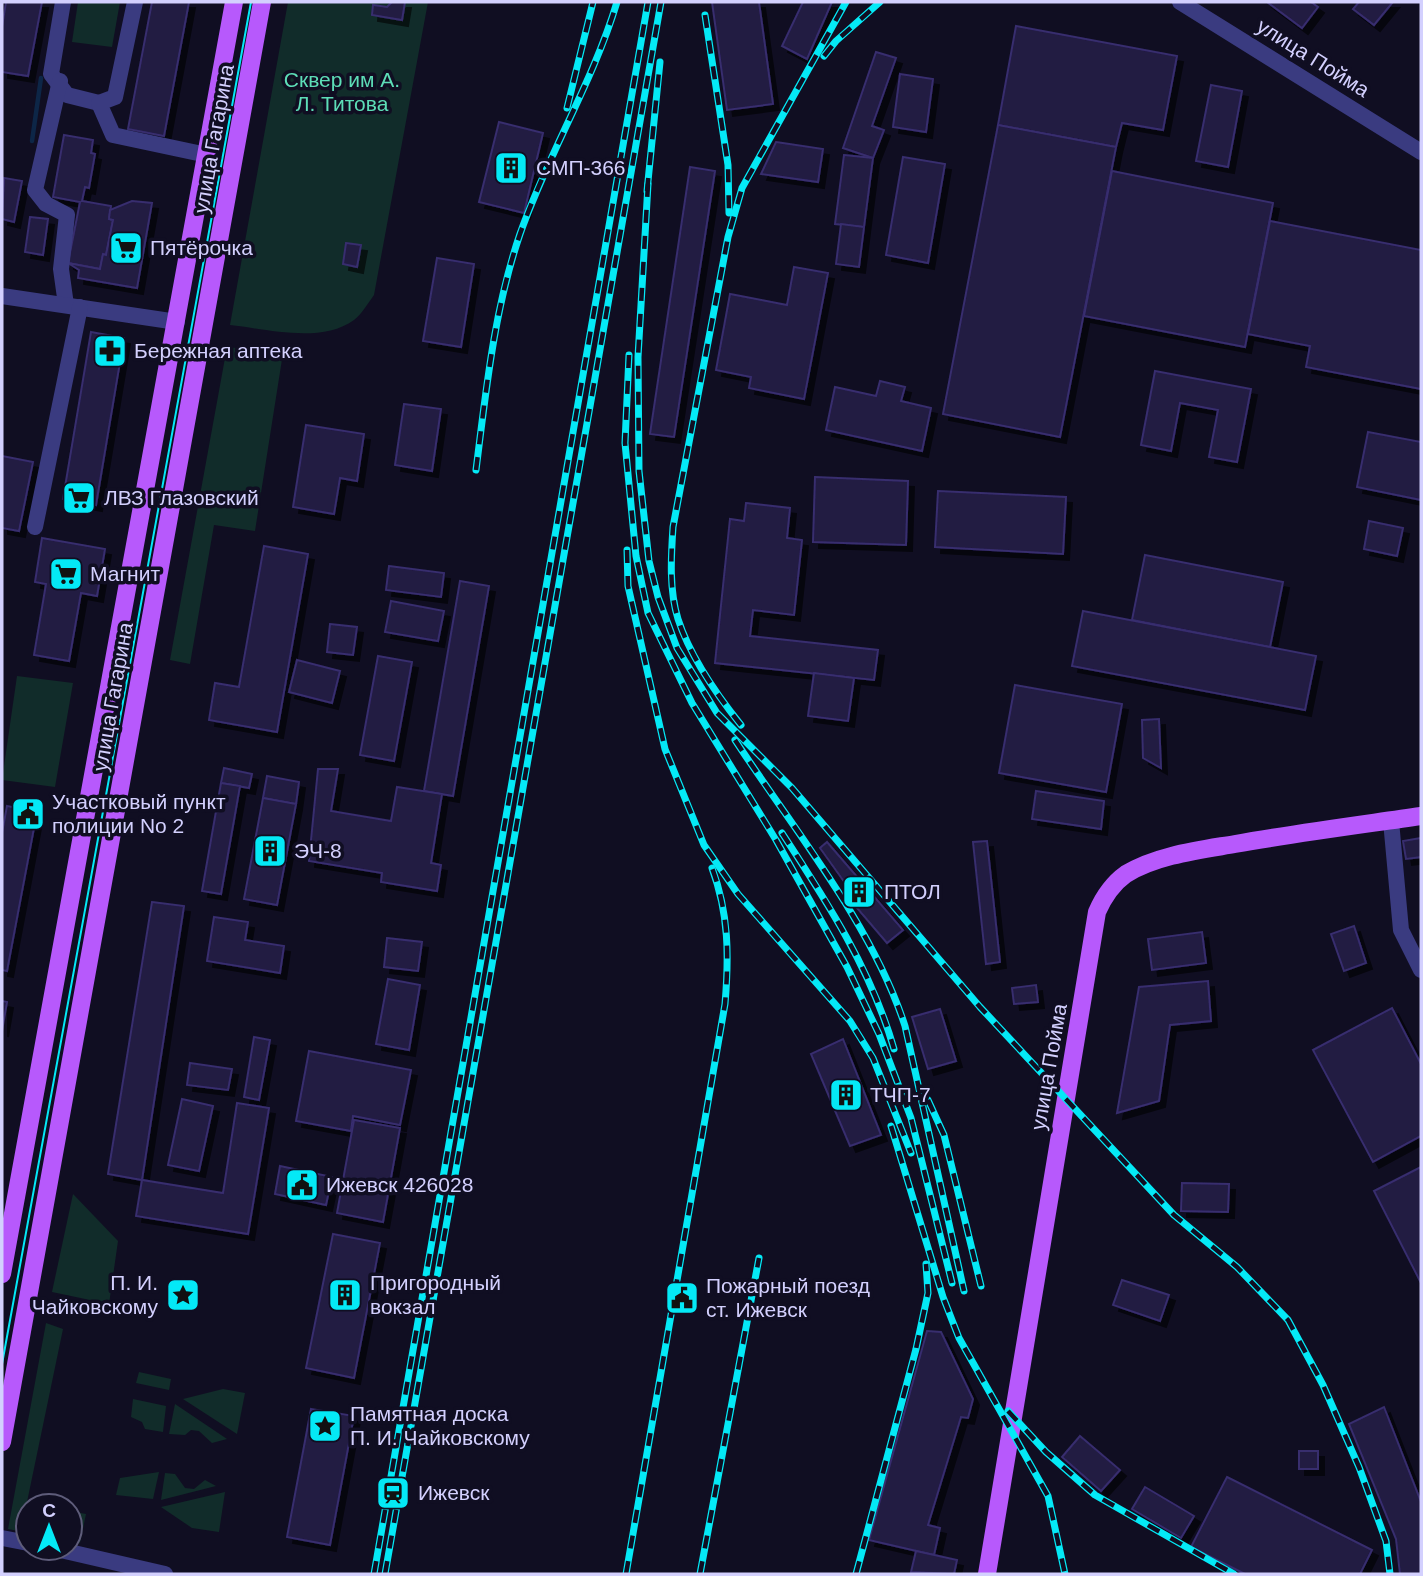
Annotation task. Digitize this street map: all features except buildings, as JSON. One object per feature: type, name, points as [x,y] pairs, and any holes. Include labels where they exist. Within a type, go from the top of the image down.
[{"type":"main road","name":"улица Гагарина","points":[[2,1274],[7,1218],[177,322],[234,2]]},
{"type":"main road","name":"улица Гагарина","points":[[2,1442],[262,2]]},
{"type":"main road","points":[[177,322],[202,327]]},
{"type":"main road","name":"улица Пойма","points":[[987,1574],[1097,912],[1104,895],[1128,874],[1148,863],[1257,840],[1421,816]]},
{"type":"street","points":[[63,2],[51,74],[60,81],[67,95],[99,103],[116,97],[135,2]]},
{"type":"street","name":"улица Пойма","points":[[1180,2],[1421,152]]},
{"type":"street","points":[[36,527],[73,306],[61,269],[66,215],[47,204],[35,190],[60,81]]},
{"type":"street","points":[[99,103],[113,135],[207,155]]},
{"type":"street","points":[[2,296],[177,322]]},
{"type":"street","points":[[1391,821],[1401,930],[1421,970]]},
{"type":"street","points":[[84,1555],[165,1574]]},
{"type":"green space","points":[[78,2],[120,2],[112,47],[72,42]]},
{"type":"green space","name":"Сквер им А. Л. Титова","points":[[288,2],[428,2],[374,295],[354,320],[341,327],[310,333],[277,332],[230,325]]},
{"type":"green space","points":[[227,347],[283,353],[255,531],[214,525],[190,664],[170,660]]},
{"type":"green space","points":[[17,676],[73,683],[55,787],[2,780]]},
{"type":"green space","points":[[73,1194],[118,1241],[109,1304],[52,1292]]},
{"type":"green space","points":[[46,1323],[63,1329],[29,1492],[15,1492]]},
{"type":"green space","points":[[139,1372],[171,1379],[169,1390],[136,1383]]},
{"type":"green space","points":[[223,1389],[245,1393],[237,1434],[183,1399]]},
{"type":"green space","points":[[133,1399],[166,1406],[163,1432],[145,1429],[142,1422],[131,1417]]},
{"type":"green space","points":[[175,1404],[227,1439],[212,1443],[199,1431],[191,1430],[185,1435],[169,1434]]},
{"type":"green space","points":[[159,1472],[153,1499],[116,1495],[120,1478]]},
{"type":"green space","points":[[165,1473],[175,1474],[185,1488],[194,1489],[205,1480],[216,1486],[161,1500]]},
{"type":"green space","points":[[225,1492],[219,1532],[192,1528],[161,1507]]},
{"type":"green space","points":[[14,1496],[14,1530],[8,1529]]},
{"type":"waterway","points":[[32,141],[41,78]]},
{"type":"tram line","points":[[2,1364],[251,2]]},
{"type":"railway","points":[[567,108],[593,2]]},
{"type":"railway","points":[[476,470],[492,351],[511,263],[531,204],[596,61],[617,2]]},
{"type":"railway","points":[[374,1574],[648,2]]},
{"type":"railway","points":[[385,1574],[661,2]]},
{"type":"railway","points":[[741,725],[705,675],[678,619],[672,585],[673,527],[728,237],[742,188],[846,2]]},
{"type":"railway","points":[[824,56],[836,41],[880,2]]},
{"type":"railway","points":[[705,15],[728,165],[729,213]]},
{"type":"railway","points":[[647,191],[660,62]]},
{"type":"railway","points":[[648,184],[638,357],[639,471],[649,561],[658,597],[677,648],[717,713],[792,788],[980,1007],[1174,1215],[1237,1267],[1288,1320],[1323,1385],[1359,1467],[1386,1541],[1390,1574]]},
{"type":"railway","points":[[629,355],[625,443],[636,556],[648,613],[692,703],[776,840],[847,967],[879,1034],[911,1118],[952,1283]]},
{"type":"railway","points":[[627,550],[628,586],[665,749],[704,845],[738,894],[850,1021],[873,1058],[911,1153]]},
{"type":"railway","points":[[735,740],[830,878],[873,951],[891,988],[905,1026],[964,1291]]},
{"type":"railway","points":[[782,833],[846,937],[873,991],[894,1049]]},
{"type":"railway","points":[[626,1574],[725,1004],[725,919],[712,868]]},
{"type":"railway","points":[[928,1100],[944,1135],[981,1286]]},
{"type":"railway","points":[[891,1126],[943,1297],[959,1338],[1048,1496],[1065,1574]]},
{"type":"railway","points":[[700,1574],[759,1258]]},
{"type":"railway","points":[[856,1574],[916,1349],[928,1293],[926,1264]]},
{"type":"railway","points":[[1008,1411],[1046,1452],[1095,1495],[1234,1574]]},
{"type":"place","name":"СМП-366","points":[[511,168]]},
{"type":"place","name":"Пятёрочка","points":[[126,248]]},
{"type":"place","name":"Бережная аптека","points":[[110,351]]},
{"type":"place","name":"ЛВЗ Глазовский","points":[[79,498]]},
{"type":"place","name":"Магнит","points":[[66,574]]},
{"type":"place","name":"Участковый пункт полиции No 2","points":[[28,814]]},
{"type":"place","name":"ЭЧ-8","points":[[270,851]]},
{"type":"place","name":"ПТОЛ","points":[[859,892]]},
{"type":"place","name":"ТЧП-7","points":[[846,1095]]},
{"type":"place","name":"Ижевск 426028","points":[[302,1185]]},
{"type":"place","name":"П. И. Чайковскому","points":[[183,1295]]},
{"type":"place","name":"Пригородный вокзал","points":[[345,1295]]},
{"type":"place","name":"Пожарный поезд ст. Ижевск","points":[[682,1298]]},
{"type":"place","name":"Памятная доска П. И. Чайковскому","points":[[325,1426]]},
{"type":"place","name":"Ижевск","points":[[393,1493]]}]
